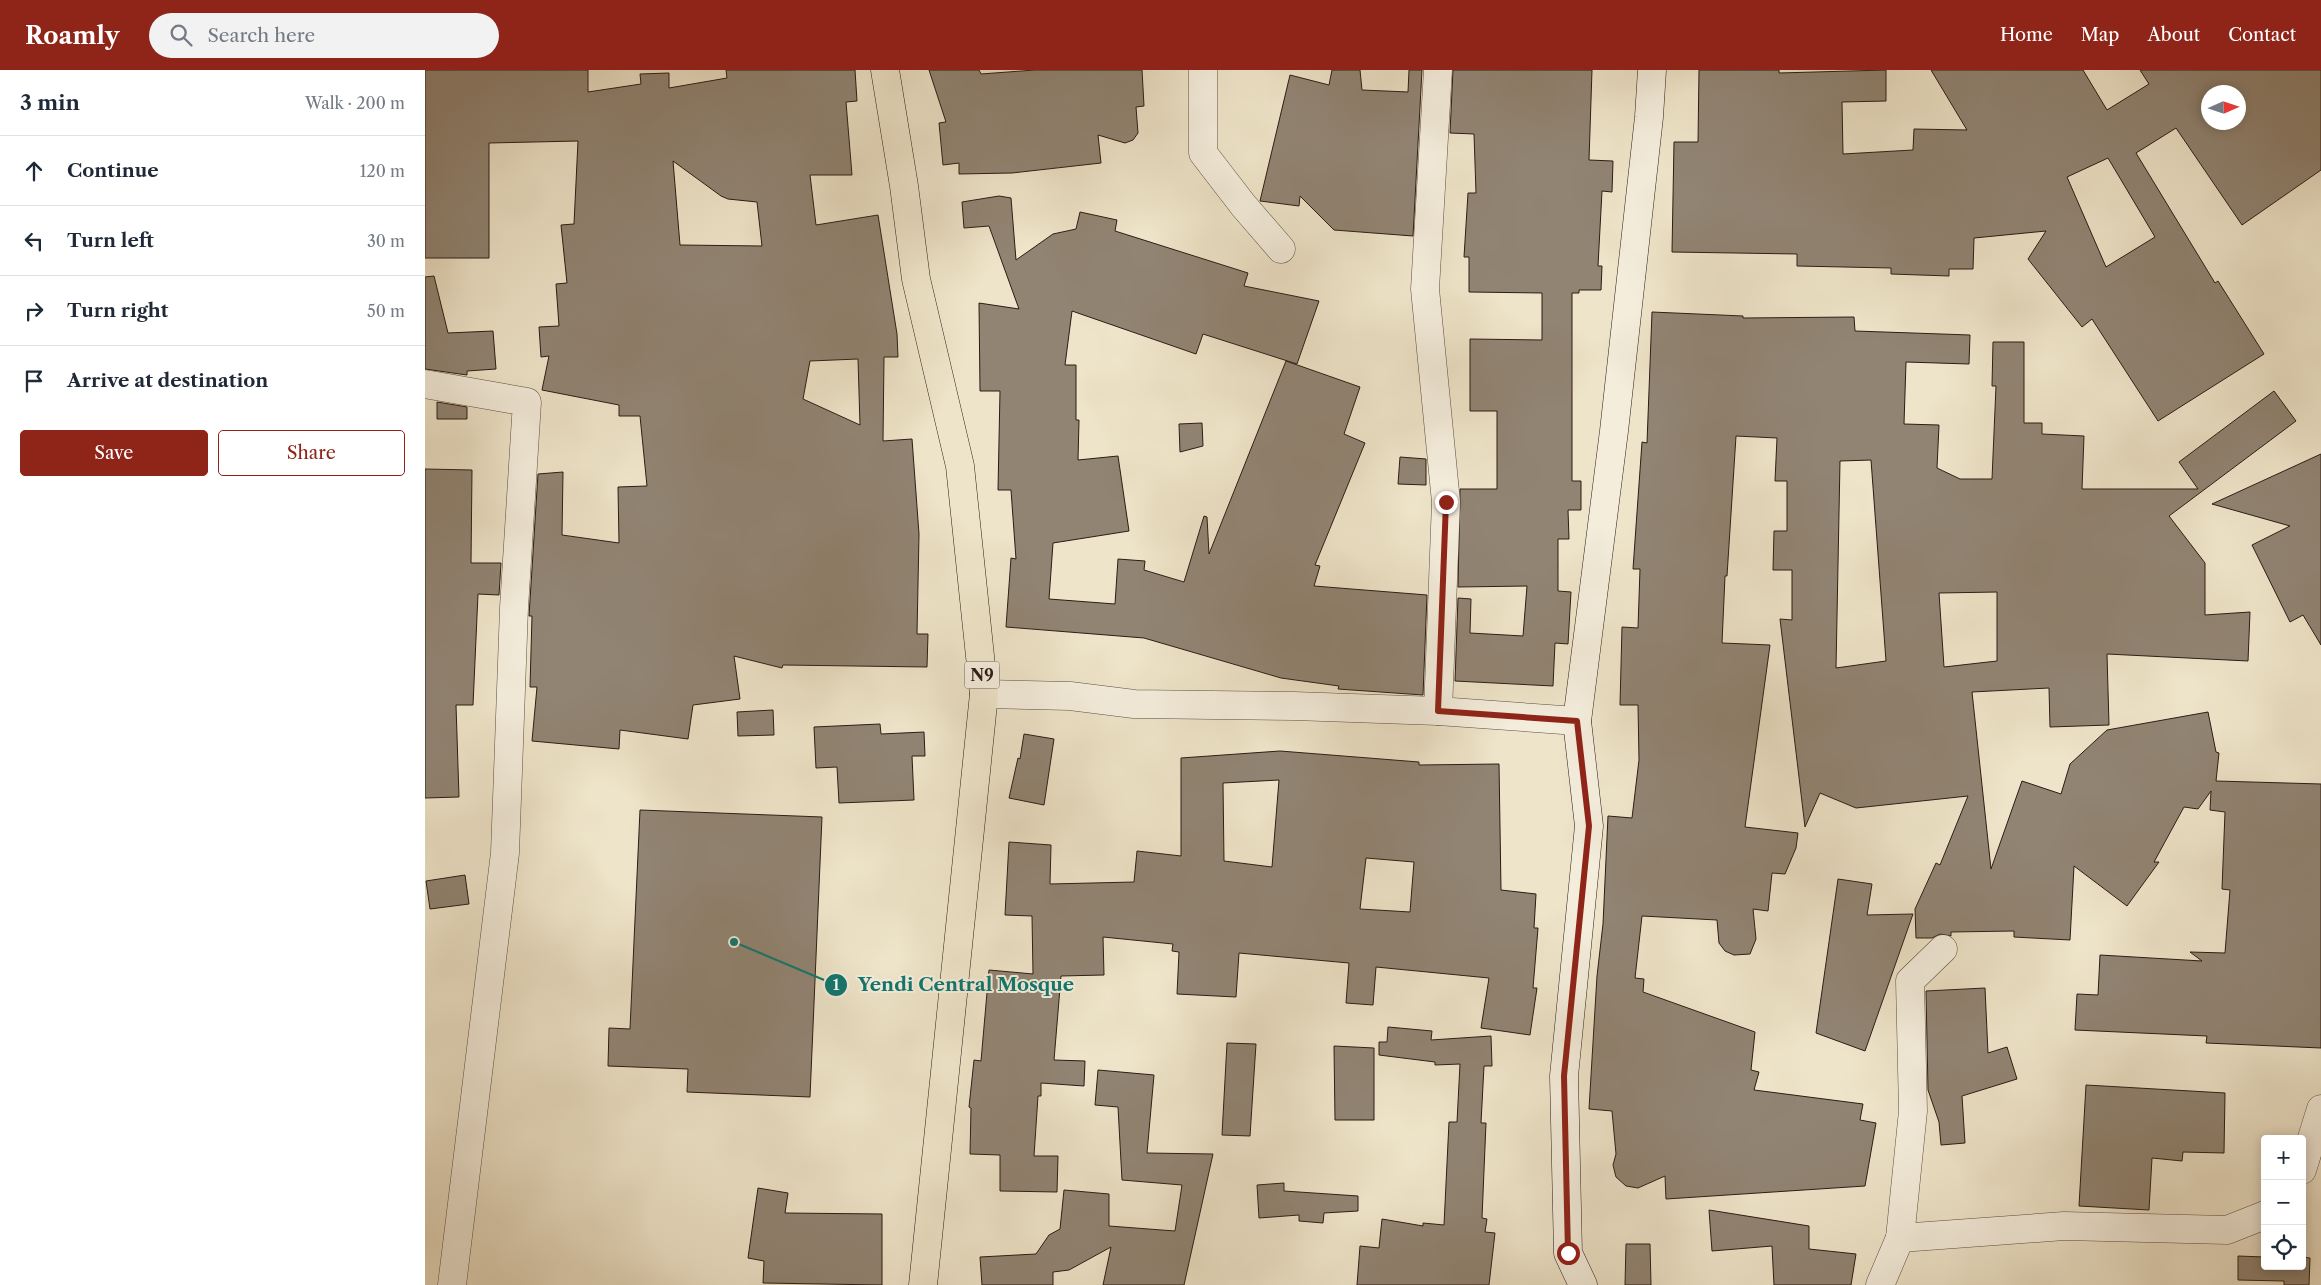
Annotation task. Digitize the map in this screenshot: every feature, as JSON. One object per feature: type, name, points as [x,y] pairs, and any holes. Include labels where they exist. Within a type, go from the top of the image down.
[{"type":"highway","name":"N9","points":[[885,70],[904,186],[916,279],[960,466],[984,694],[923,1285]]},
{"type":"street","points":[[1203,70],[1203,153],[1243,205],[1281,249]]},
{"type":"street","points":[[1438,70],[1425,289],[1446,502],[1438,711]]},
{"type":"street","points":[[1583,1285],[1568,1253],[1564,1076],[1589,826],[1577,721],[1615,431],[1648,127],[1652,70]]},
{"type":"street","points":[[425,384],[527,402],[514,608],[505,853],[452,1285]]},
{"type":"street","points":[[984,694],[1070,696],[1134,704],[1294,706],[1438,711],[1577,721]]},
{"type":"street","points":[[1881,1285],[1900,1238],[1913,1111],[1911,980],[1943,948]]},
{"type":"street","points":[[2306,1157],[2321,1109]]},
{"type":"street","points":[[1900,1238],[2064,1226],[2227,1230],[2261,1217]]},
{"type":"building","points":[[425,70],[588,70],[588,92],[641,84],[640,74],[669,73],[669,88],[727,78],[726,70],[855,70],[857,101],[846,102],[852,175],[810,175],[816,225],[878,215],[897,334],[898,357],[884,357],[883,441],[912,439],[919,534],[917,634],[928,634],[927,667],[783,665],[782,668],[734,656],[740,699],[693,705],[688,739],[620,730],[619,749],[532,741],[537,687],[530,687],[532,616],[529,616],[538,474],[563,472],[562,535],[619,543],[618,487],[647,486],[640,416],[619,416],[619,405],[542,390],[549,356],[541,357],[539,327],[559,326],[556,284],[567,283],[561,225],[574,224],[578,141],[489,143],[489,258],[425,258]],"holes":[[[673,161],[721,196],[728,199],[757,202],[762,246],[680,245]],[[858,359],[860,425],[803,399],[810,361]]]},
{"type":"building","points":[[929,70],[979,70],[981,74],[1035,70],[1142,70],[1144,106],[1136,107],[1138,133],[1133,140],[1125,143],[1098,135],[1101,163],[1012,173],[959,174],[959,163],[943,165],[939,123],[946,122]]},
{"type":"building","points":[[1332,70],[1360,70],[1362,90],[1408,92],[1409,70],[1422,70],[1413,236],[1334,230],[1300,196],[1299,206],[1260,201],[1290,75],[1329,85]]},
{"type":"building","points":[[1453,70],[1592,70],[1589,160],[1613,161],[1612,192],[1602,191],[1598,266],[1602,266],[1601,290],[1579,290],[1579,293],[1572,293],[1572,481],[1581,481],[1581,510],[1568,510],[1569,539],[1558,539],[1558,591],[1571,592],[1568,644],[1555,643],[1553,686],[1455,681],[1458,598],[1471,599],[1470,633],[1523,636],[1527,586],[1458,587],[1460,489],[1497,489],[1497,411],[1470,411],[1470,339],[1542,340],[1542,293],[1469,292],[1469,257],[1464,257],[1468,193],[1476,193],[1474,134],[1450,133]]},
{"type":"building","points":[[1699,70],[1779,70],[1779,73],[1886,70],[1886,101],[1842,102],[1843,154],[1913,150],[1914,129],[1967,130],[1931,70],[2083,70],[2107,110],[2149,84],[2140,70],[2321,70],[2321,170],[2242,225],[2176,128],[2136,153],[2215,283],[2218,281],[2264,354],[2158,421],[2092,319],[2082,327],[2028,259],[2046,231],[1974,238],[1973,269],[1949,269],[1949,276],[1891,274],[1891,268],[1797,266],[1797,254],[1672,252],[1674,142],[1698,142]],"holes":[[[2108,158],[2155,237],[2106,267],[2067,177]]]},
{"type":"building","points":[[999,196],[1011,198],[1016,260],[1053,234],[1076,229],[1080,212],[1117,220],[1115,231],[1248,273],[1244,286],[1319,301],[1297,364],[1203,334],[1196,354],[1072,311],[1065,365],[1076,365],[1076,420],[1079,420],[1078,460],[1118,456],[1129,531],[1053,543],[1049,599],[1115,604],[1118,559],[1145,561],[1144,570],[1184,582],[1204,516],[1207,517],[1209,554],[1286,361],[1360,387],[1344,434],[1365,443],[1315,565],[1320,566],[1314,586],[1427,595],[1423,695],[1338,689],[1339,686],[1281,678],[1144,638],[1006,627],[1011,558],[1016,559],[1011,490],[998,490],[1000,391],[980,391],[979,303],[1019,309],[989,226],[964,228],[962,202]]},
{"type":"building","points":[[434,276],[448,333],[493,331],[496,369],[467,371],[467,375],[425,369],[425,277]]},
{"type":"building","points":[[1652,312],[1743,316],[1743,318],[1854,317],[1855,331],[1970,335],[1969,364],[1906,362],[1904,424],[1939,425],[1937,468],[1960,479],[1992,479],[1996,386],[1992,386],[1993,342],[2024,342],[2024,423],[2042,423],[2042,434],[2084,436],[2082,489],[2198,489],[2179,462],[2274,391],[2296,421],[2169,516],[2205,563],[2205,615],[2250,612],[2248,661],[2107,654],[2109,725],[2050,727],[2049,688],[1972,692],[1991,869],[2022,781],[2061,794],[2070,764],[2107,730],[2208,712],[2216,752],[2219,753],[2216,781],[2321,784],[2321,1048],[2206,1043],[2207,1036],[2075,1030],[2077,994],[2098,995],[2100,955],[2202,961],[2190,952],[2225,953],[2230,890],[2222,889],[2225,812],[2210,810],[2211,791],[2198,809],[2184,807],[2154,862],[2159,862],[2127,906],[2074,866],[2070,940],[2014,937],[2014,931],[1951,932],[1951,936],[1940,934],[1932,938],[1916,938],[1915,909],[1936,863],[1940,865],[1968,796],[1856,808],[1820,793],[1805,827],[1780,619],[1792,620],[1792,570],[1773,570],[1774,531],[1787,531],[1787,481],[1775,481],[1777,438],[1736,436],[1727,576],[1725,576],[1722,643],[1770,645],[1745,827],[1798,833],[1796,848],[1785,874],[1772,873],[1768,911],[1753,909],[1756,939],[1750,954],[1734,955],[1725,951],[1719,943],[1717,920],[1642,916],[1635,978],[1644,979],[1643,992],[1755,1032],[1751,1070],[1759,1072],[1754,1090],[1863,1104],[1860,1120],[1876,1123],[1865,1186],[1666,1199],[1665,1176],[1638,1188],[1626,1186],[1616,1177],[1613,1165],[1616,1154],[1612,1111],[1589,1109],[1597,976],[1603,924],[1608,816],[1632,818],[1639,760],[1638,705],[1620,705],[1622,627],[1638,628],[1640,569],[1633,569],[1642,442],[1647,443]],"holes":[[[1871,460],[1886,661],[1836,668],[1840,461]],[[1997,592],[1997,661],[1944,667],[1939,593]]]},
{"type":"building","points":[[437,402],[467,407],[467,419],[437,419]]},
{"type":"building","points":[[1202,423],[1203,446],[1180,452],[1179,424]]},
{"type":"building","points":[[2321,454],[2321,645],[2303,615],[2290,622],[2252,545],[2290,526],[2212,504]]},
{"type":"building","points":[[1400,457],[1426,459],[1426,485],[1398,484]]},
{"type":"building","points":[[425,469],[472,470],[471,563],[501,563],[499,595],[478,594],[473,705],[456,705],[459,797],[425,798]]},
{"type":"building","points":[[773,710],[774,735],[738,736],[737,712]]},
{"type":"building","points":[[880,724],[881,734],[924,732],[925,756],[912,756],[914,800],[839,803],[837,767],[816,768],[814,727]]},
{"type":"building","points":[[1024,734],[1054,739],[1044,805],[1009,798],[1018,758],[1020,759]]},
{"type":"building","points":[[1280,751],[1419,762],[1419,765],[1499,764],[1501,890],[1536,894],[1534,928],[1538,928],[1533,988],[1537,988],[1530,1035],[1481,1028],[1489,978],[1376,967],[1373,1005],[1346,1003],[1349,963],[1239,953],[1236,997],[1177,994],[1179,952],[1172,951],[1173,944],[1103,937],[1104,975],[1061,976],[1054,1060],[1085,1061],[1084,1086],[1041,1083],[1041,1096],[1038,1096],[1034,1156],[1058,1156],[1057,1192],[1000,1191],[1000,1155],[970,1154],[971,1108],[969,1107],[974,1060],[981,1061],[989,970],[1033,974],[1032,916],[1005,915],[1009,842],[1051,845],[1050,884],[1134,882],[1137,851],[1181,856],[1181,758]],"holes":[[[1279,780],[1272,867],[1224,861],[1223,783]],[[1366,858],[1414,862],[1410,912],[1360,909]]]},
{"type":"building","points":[[640,810],[822,817],[810,1097],[687,1092],[688,1069],[608,1066],[609,1028],[630,1029]]},
{"type":"building","points":[[465,875],[469,904],[430,909],[426,881]]},
{"type":"building","points":[[1838,879],[1872,884],[1867,915],[1913,914],[1865,1051],[1816,1033]]},
{"type":"building","points":[[1985,988],[1988,1053],[2007,1047],[2017,1079],[1962,1096],[1965,1143],[1941,1145],[1939,1122],[1928,1090],[1926,991]]},
{"type":"building","points":[[1388,1027],[1432,1031],[1431,1040],[1491,1036],[1492,1066],[1484,1066],[1481,1123],[1486,1123],[1482,1218],[1487,1219],[1485,1232],[1495,1233],[1489,1285],[1357,1285],[1360,1246],[1379,1248],[1382,1219],[1423,1226],[1423,1223],[1444,1225],[1449,1122],[1457,1122],[1460,1064],[1435,1065],[1435,1062],[1379,1055],[1379,1042],[1387,1042]]},
{"type":"building","points":[[1227,1043],[1256,1044],[1250,1136],[1222,1135]]},
{"type":"building","points":[[1334,1046],[1374,1048],[1374,1120],[1335,1120]]},
{"type":"building","points":[[1098,1070],[1154,1075],[1147,1153],[1213,1154],[1184,1285],[1103,1285],[1111,1247],[1069,1270],[1053,1272],[1053,1285],[982,1285],[980,1257],[1036,1254],[1049,1235],[1060,1229],[1064,1190],[1109,1194],[1109,1226],[1175,1231],[1182,1185],[1122,1180],[1118,1107],[1095,1105]]},
{"type":"building","points":[[2086,1085],[2225,1093],[2224,1153],[2183,1152],[2182,1161],[2152,1158],[2149,1210],[2079,1206]]},
{"type":"building","points":[[1284,1183],[1284,1191],[1358,1196],[1358,1211],[1324,1213],[1323,1223],[1299,1221],[1299,1215],[1259,1218],[1257,1185]]},
{"type":"building","points":[[758,1188],[788,1193],[785,1213],[882,1214],[882,1285],[763,1283],[764,1261],[748,1258]]},
{"type":"building","points":[[1709,1210],[1809,1226],[1809,1249],[1856,1254],[1851,1285],[1774,1285],[1772,1246],[1712,1251]]},
{"type":"building","points":[[1626,1244],[1650,1244],[1651,1285],[1625,1285]]},
{"type":"building","points":[[2238,1256],[2261,1257],[2261,1270],[2306,1270],[2306,1258],[2310,1258],[2309,1285],[2284,1285],[2284,1281],[2238,1280]]},
{"type":"place","name":"Yendi Central Mosque","points":[[734,942]]},
{"type":"route","points":[[1446,502],[1438,711],[1577,721],[1589,826],[1564,1076],[1568,1253]]}]
